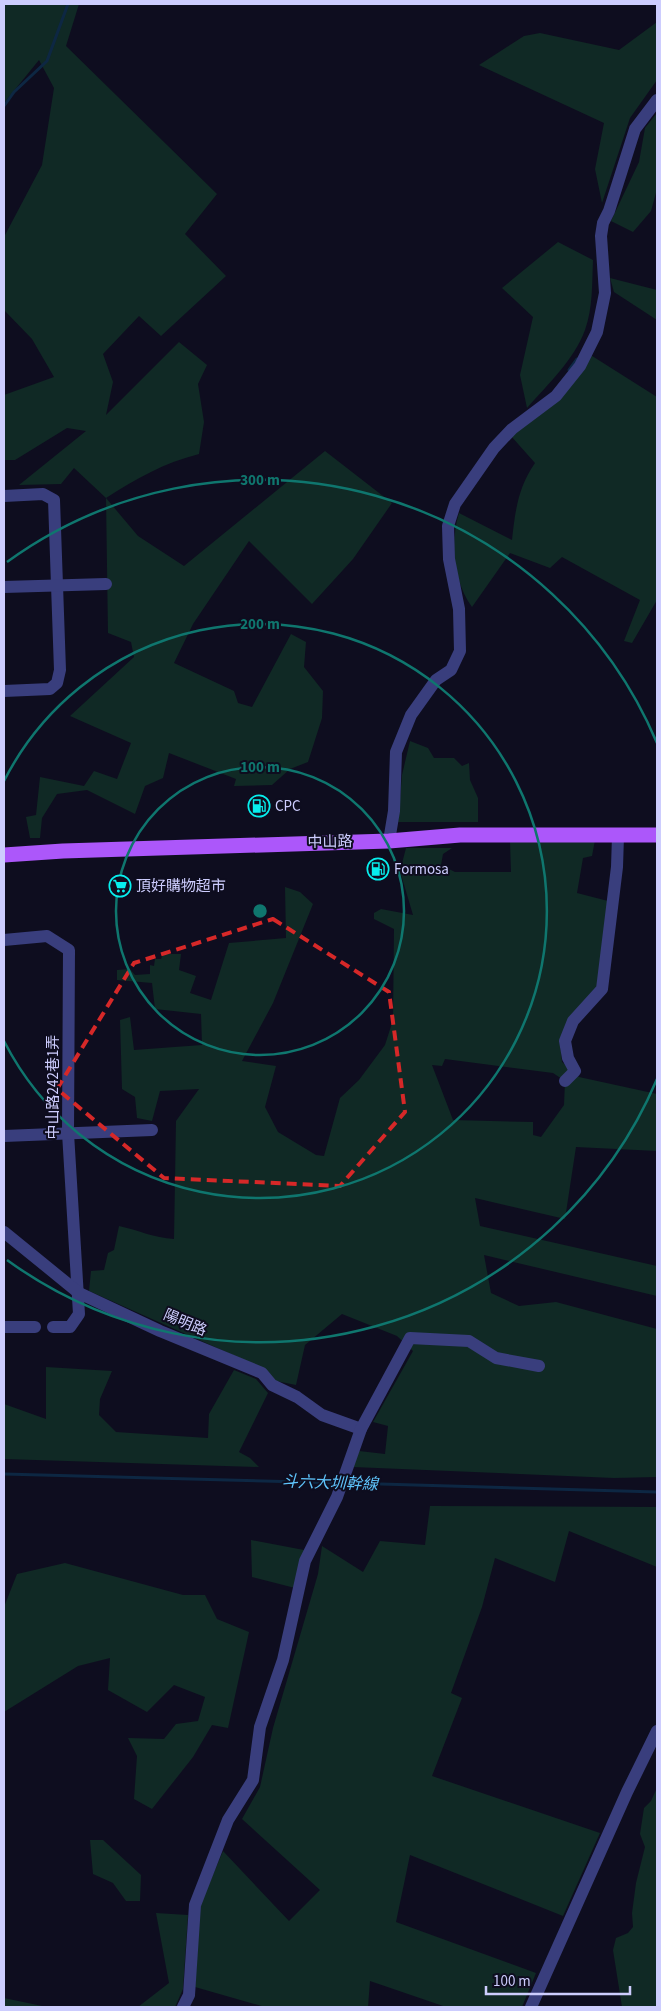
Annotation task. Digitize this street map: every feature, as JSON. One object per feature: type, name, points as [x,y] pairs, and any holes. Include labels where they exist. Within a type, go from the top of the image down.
[{"type":"main road","name":"中山路","points":[[4,855],[63,850],[389,841],[460,835],[618,836],[657,834]]},
{"type":"street","points":[[389,841],[394,811],[396,752],[411,715],[436,680],[451,670],[460,650],[459,609],[449,559],[448,526],[455,504],[494,448],[512,430],[556,396],[580,366],[597,332],[605,293],[601,250],[603,223],[610,211],[635,129],[657,100]]},
{"type":"street","points":[[4,496],[43,494],[54,500],[58,586],[59,679],[50,689],[4,691]]},
{"type":"street","points":[[4,587],[106,584]]},
{"type":"street","points":[[565,1081],[575,1071],[568,1058],[565,1041],[573,1021],[602,989],[617,867],[618,836]]},
{"type":"street","name":"中山路242巷1弄","points":[[4,940],[47,936],[69,950],[68,1133],[79,1314],[76,1321],[70,1327],[52,1327]]},
{"type":"street","points":[[4,1136],[152,1130]]},
{"type":"street","name":"陽明路","points":[[4,1232],[79,1293],[160,1331],[262,1373],[272,1385],[297,1397],[322,1415],[361,1429]]},
{"type":"street","points":[[4,1327],[35,1327]]},
{"type":"street","points":[[183,2007],[189,1995],[195,1905],[228,1820],[253,1780],[260,1726],[283,1660],[305,1561],[337,1497],[361,1429],[410,1338],[469,1341],[496,1358],[539,1366]]},
{"type":"street","points":[[532,2007],[627,1792],[657,1732]]},
{"type":"highlighted area","points":[[273,919],[389,992],[405,1112],[340,1186],[164,1178],[57,1089],[134,963]]},
{"type":"green space","points":[[4,4],[79,4],[66,46],[217,194],[185,234],[226,276],[161,336],[139,316],[103,354],[113,382],[106,415],[179,342],[207,365],[198,384],[204,422],[199,454],[151,472],[106,498],[74,468],[61,484],[19,485],[86,431],[67,428],[15,460],[4,460],[4,395],[54,377],[32,339],[4,310],[4,237],[42,165],[54,88],[39,60],[4,103]]},
{"type":"green space","points":[[657,22],[657,80],[630,118],[602,203],[595,169],[604,123],[479,65],[524,36],[540,33],[619,50]]},
{"type":"green space","points":[[657,113],[657,189],[651,211],[633,232],[611,221],[639,162],[645,128]]},
{"type":"green space","points":[[558,242],[593,260],[592,295],[589,313],[585,330],[567,362],[527,408],[520,375],[533,317],[502,288]]},
{"type":"green space","points":[[610,278],[657,290],[657,320],[614,292]]},
{"type":"green space","points":[[589,354],[657,397],[657,600],[632,643],[624,641],[640,600],[562,557],[550,568],[510,553],[472,607],[461,585],[455,561],[456,524],[459,513],[512,540],[521,491],[535,463],[511,436]]},
{"type":"green space","points":[[325,451],[392,503],[353,559],[312,604],[249,541],[193,624],[174,663],[234,691],[238,703],[252,707],[291,634],[306,642],[304,667],[323,691],[322,718],[308,762],[290,769],[272,785],[234,786],[236,779],[169,753],[163,778],[145,786],[135,814],[87,790],[57,794],[42,818],[40,838],[30,838],[26,817],[36,815],[40,777],[84,786],[94,771],[117,779],[131,743],[70,716],[134,657],[131,642],[108,633],[106,498],[138,536],[184,566]]},
{"type":"green space","points":[[410,741],[428,748],[434,758],[454,758],[462,766],[469,763],[470,780],[478,798],[478,822],[398,822],[402,775]]},
{"type":"green space","points":[[595,840],[592,856],[583,858],[577,893],[608,901],[597,987],[560,1042],[562,1062],[579,1077],[657,1094],[657,1151],[576,1147],[565,1219],[475,1198],[480,1226],[657,1266],[657,1296],[484,1255],[491,1293],[519,1306],[556,1302],[657,1329],[657,1477],[614,1478],[353,1467],[359,1451],[385,1454],[388,1426],[373,1422],[413,1351],[397,1336],[342,1314],[305,1345],[296,1385],[276,1381],[260,1367],[89,1291],[91,1271],[104,1270],[108,1253],[114,1250],[119,1226],[153,1236],[174,1239],[176,1121],[199,1089],[160,1091],[152,1121],[137,1118],[135,1097],[122,1089],[120,1020],[130,1017],[134,1050],[202,1045],[201,1014],[155,1009],[152,983],[117,980],[117,970],[130,969],[135,975],[150,974],[150,965],[154,966],[155,959],[161,959],[163,954],[181,954],[179,970],[196,976],[190,993],[211,1000],[229,943],[286,938],[285,887],[300,892],[313,904],[273,1003],[242,1061],[276,1066],[265,1107],[278,1132],[316,1155],[324,1156],[340,1098],[359,1080],[385,1045],[393,1020],[394,929],[374,919],[374,913],[381,909],[413,915],[400,871],[406,848],[452,848],[443,854],[441,865],[455,872],[511,872],[510,842]],"holes":[[[445,1059],[553,1073],[565,1081],[564,1105],[541,1137],[533,1135],[533,1122],[453,1120],[432,1065],[442,1066]]]},
{"type":"green space","points":[[46,1367],[112,1371],[100,1399],[99,1415],[116,1432],[208,1438],[209,1414],[234,1370],[256,1379],[268,1393],[239,1452],[250,1458],[259,1467],[4,1459],[4,1404],[46,1419]]},
{"type":"green space","points":[[430,1506],[657,1507],[657,1567],[569,1531],[555,1582],[495,1558],[482,1607],[451,1693],[462,1698],[432,1776],[600,1833],[563,1916],[410,1855],[396,1922],[536,1973],[522,2007],[446,2007],[370,1981],[368,2007],[265,2007],[195,1987],[200,1905],[223,1851],[289,1921],[320,1890],[242,1819],[260,1787],[273,1728],[318,1574],[322,1546],[363,1572],[380,1541],[425,1545]]},
{"type":"green space","points":[[251,1540],[304,1550],[295,1588],[252,1577]]},
{"type":"green space","points":[[65,1563],[183,1595],[205,1595],[217,1619],[249,1632],[228,1728],[212,1725],[193,1757],[152,1809],[134,1799],[137,1756],[128,1738],[164,1739],[176,1724],[198,1721],[205,1697],[174,1685],[147,1712],[108,1690],[110,1658],[78,1666],[4,1712],[4,1607],[17,1574]]},
{"type":"green space","points":[[657,1788],[657,2007],[622,2007],[613,1950],[616,1938],[628,1933],[633,1927],[632,1913],[636,1883],[645,1847],[640,1834],[644,1808],[651,1801]]},
{"type":"green space","points":[[90,1840],[103,1840],[141,1875],[140,1901],[126,1901],[113,1883],[93,1874]]},
{"type":"green space","points":[[156,1913],[188,1915],[183,1989],[175,2007],[138,2007],[169,1983]]},
{"type":"green space","points":[[4,1998],[47,2007],[4,2007]]},
{"type":"waterway","points":[[4,106],[14,92],[47,61],[68,4]]},
{"type":"waterway","points":[[569,370],[577,359]]},
{"type":"waterway","name":"斗六大圳幹線","points":[[4,1474],[339,1483]]},
{"type":"waterway","name":"斗六大圳幹線","points":[[346,1483],[657,1492]]},
{"type":"place","name":"CPC","points":[[259,806]]},
{"type":"place","name":"Formosa","points":[[378,869]]},
{"type":"place","name":"頂好購物超市","points":[[120,886]]}]
